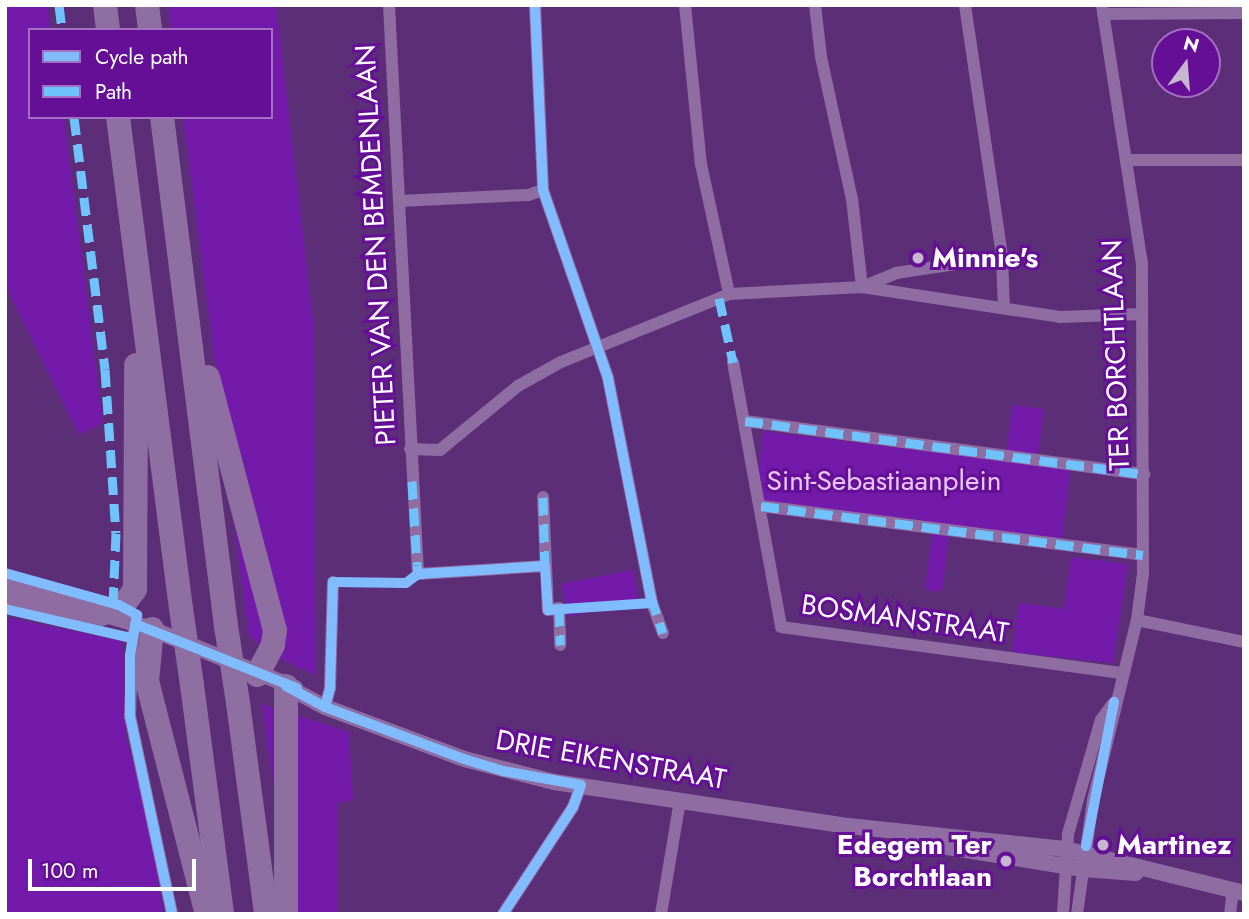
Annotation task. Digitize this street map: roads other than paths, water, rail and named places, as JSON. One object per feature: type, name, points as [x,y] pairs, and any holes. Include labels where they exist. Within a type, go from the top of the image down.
[{"type":"highway","points":[[105,5],[108,28]]},
{"type":"highway","points":[[147,5],[150,28]]},
{"type":"highway","points":[[118,119],[138,288],[222,914]]},
{"type":"highway","points":[[162,119],[226,626],[266,914]]},
{"type":"highway","points":[[102,614],[130,599],[135,589],[138,288]]},
{"type":"highway","points":[[190,327],[208,376],[275,630],[273,645],[257,675]]},
{"type":"highway","points":[[145,633],[146,681],[207,914]]},
{"type":"highway","points":[[286,685],[286,914]]},
{"type":"street","name":"PIETER VAN DEN BEMDENLAAN","points":[[389,5],[418,574],[545,566]]},
{"type":"street","points":[[535,5],[543,190],[608,378],[652,603],[663,633]]},
{"type":"street","points":[[685,5],[701,164],[729,295]]},
{"type":"street","points":[[815,5],[821,57],[852,199],[862,287]]},
{"type":"street","points":[[965,5],[1002,257],[1004,308]]},
{"type":"street","points":[[1103,10],[1244,13]]},
{"type":"street","name":"TER BORCHTLAAN","points":[[1077,914],[1084,861],[1114,702],[1137,620],[1143,555],[1142,264],[1103,10]]},
{"type":"street","points":[[1128,160],[1244,160]]},
{"type":"street","points":[[399,201],[528,195],[543,190]]},
{"type":"street","points":[[862,287],[897,273],[1002,257]]},
{"type":"street","points":[[410,449],[440,450],[518,386],[597,344],[729,295],[862,287],[1060,317],[1141,314]]},
{"type":"street","name":"BOSMANSTRAAT","points":[[733,362],[781,627],[1123,673]]},
{"type":"street","points":[[745,421],[1144,474]]},
{"type":"street","points":[[543,497],[548,610],[559,608],[560,645]]},
{"type":"street","points":[[761,506],[1143,555]]},
{"type":"street","points":[[327,702],[333,582]]},
{"type":"street","name":"DRIE EIKENSTRAAT","points":[[5,585],[102,614],[145,633]]},
{"type":"street","name":"DRIE EIKENSTRAAT","points":[[5,598],[186,644],[370,721],[503,771],[849,826],[1065,849],[1084,861]]},
{"type":"street","points":[[1137,620],[1244,642]]},
{"type":"street","points":[[145,633],[130,716],[172,914]]},
{"type":"street","name":"TER BORCHTLAAN","points":[[1063,914],[1065,849],[1101,720],[1114,702]]},
{"type":"street","points":[[503,914],[573,807],[581,785]]},
{"type":"street","points":[[661,914],[680,801]]},
{"type":"street","name":"DRIE EIKENSTRAAT","points":[[849,826],[901,840],[1064,866],[1084,861],[1160,873],[1238,892]]},
{"type":"street","points":[[1230,914],[1238,892]]},
{"type":"place","name":"Minnie's","points":[[918,258]]},
{"type":"place","name":"Martinez","points":[[1103,845]]},
{"type":"place","name":"Edegem Ter Borchtlaan","points":[[1006,861]]},
{"type":"park label","name":"Sint-Sebastiaanplein","points":[[884,481]]}]
